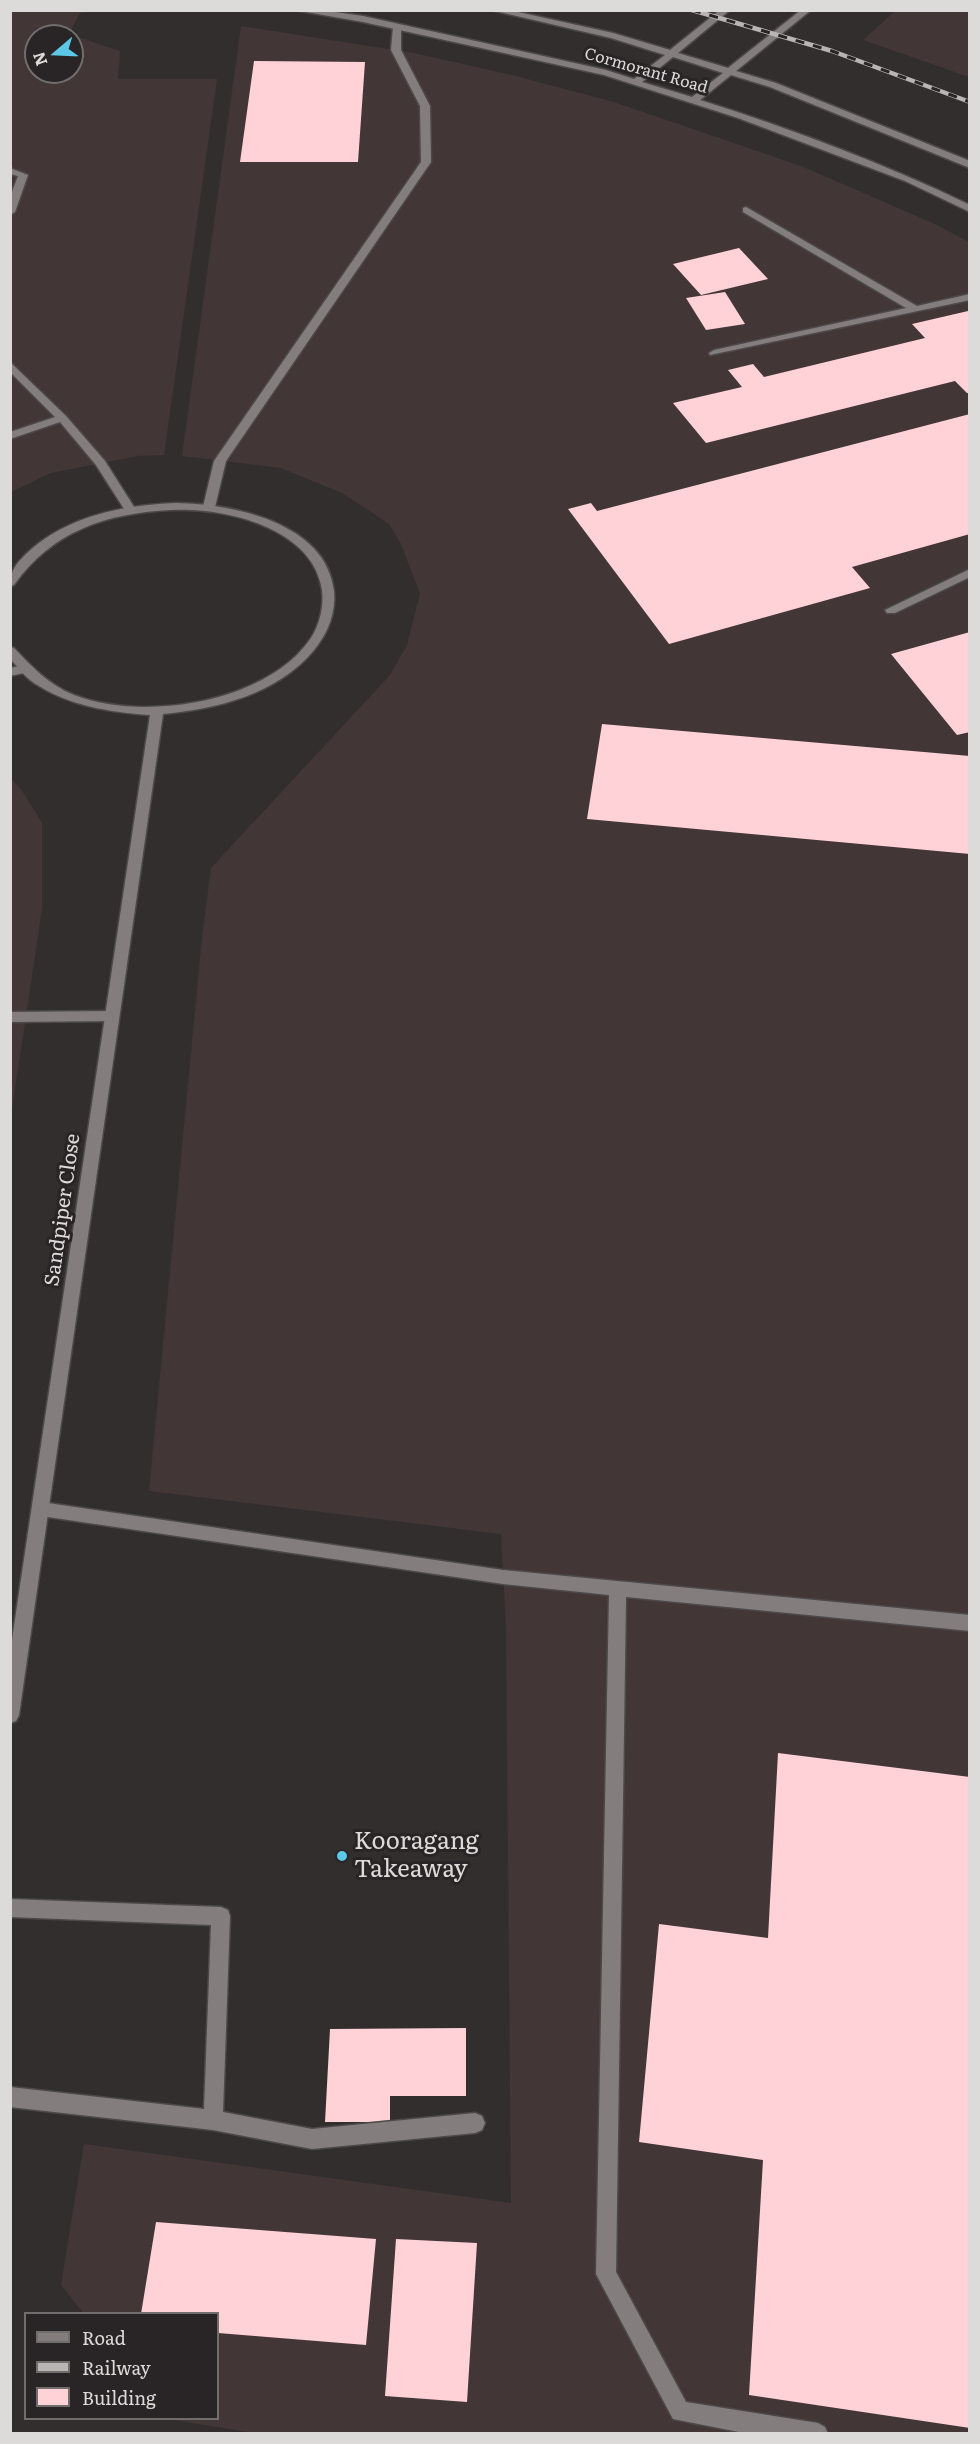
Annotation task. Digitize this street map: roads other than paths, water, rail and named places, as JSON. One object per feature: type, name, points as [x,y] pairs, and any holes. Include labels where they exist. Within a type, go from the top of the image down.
[{"type":"street","name":"Cormorant Road","points":[[299,10],[363,19],[606,73],[741,116],[908,179],[969,209]]},
{"type":"street","name":"Cormorant Road","points":[[495,10],[613,36],[773,85],[969,165]]},
{"type":"street","points":[[636,82],[726,10]]},
{"type":"street","points":[[693,101],[807,10]]},
{"type":"street","points":[[209,507],[220,461],[426,162],[425,106],[396,50],[397,27]]},
{"type":"street","points":[[10,171],[23,175],[10,212]]},
{"type":"street","points":[[746,210],[915,309]]},
{"type":"street","points":[[714,353],[969,297]]},
{"type":"street","points":[[10,365],[62,418],[101,463],[130,510]]},
{"type":"street","points":[[10,436],[62,418]]},
{"type":"street","points":[[10,582],[34,553],[61,534],[93,520],[130,510],[169,506],[209,507],[264,522],[287,534],[307,549],[316,560],[328,585],[328,612],[317,639],[307,652],[280,675],[263,685],[202,706],[157,711],[118,708],[81,701],[50,687],[25,669],[10,651]]},
{"type":"street","points":[[891,610],[969,572]]},
{"type":"street","points":[[10,672],[25,669]]},
{"type":"street","name":"Sandpiper Close","points":[[10,1715],[157,711]]},
{"type":"street","points":[[10,1017],[112,1016]]},
{"type":"street","points":[[41,1509],[503,1577],[969,1623]]},
{"type":"street","points":[[618,1588],[606,2274],[680,2412],[818,2433]]},
{"type":"street","points":[[10,1908],[221,1916],[213,2120]]},
{"type":"street","points":[[10,2097],[213,2120],[312,2139],[475,2123]]},
{"type":"railway","points":[[692,10],[832,51],[970,102]]},
{"type":"place","name":"Kooragang Takeaway","points":[[342,1856]]}]
